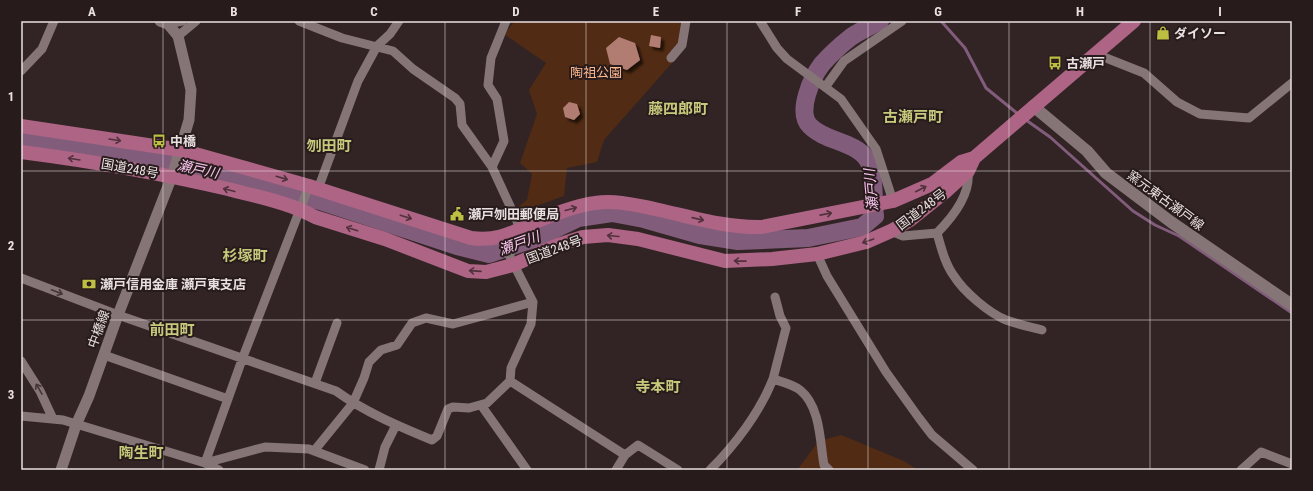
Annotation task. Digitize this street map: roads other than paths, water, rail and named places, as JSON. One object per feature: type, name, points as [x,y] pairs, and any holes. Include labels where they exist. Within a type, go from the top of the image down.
[{"type":"highway","name":"国道248号","points":[[21,152],[173,173],[301,206],[315,217],[385,239],[468,271],[486,272],[558,245],[583,238],[608,236],[662,245],[725,261],[760,260],[817,254],[866,242],[890,232],[910,220],[1025,113],[1134,21]]},
{"type":"highway","name":"国道248号","points":[[21,126],[180,152],[312,188],[471,238],[485,240],[513,234],[568,209],[593,203],[612,201],[742,228],[762,227],[889,202],[932,184],[961,162],[971,164]]},
{"type":"main road","name":"窯元東古瀬戸線","points":[[1025,113],[1087,150],[1106,173],[1171,222],[1292,304]]},
{"type":"street","points":[[21,70],[42,49],[54,21]]},
{"type":"street","points":[[164,23],[182,21]]},
{"type":"street","points":[[164,23],[178,36],[196,21]]},
{"type":"street","points":[[21,278],[118,315],[336,390],[353,403],[396,426],[432,440],[437,436],[448,409],[453,407],[469,408],[487,403],[510,381],[511,368],[531,324],[534,302],[512,261],[513,234],[492,167],[462,125],[460,104],[455,98],[413,69],[393,51],[342,38],[299,21]]},
{"type":"street","points":[[205,463],[243,357],[301,206],[312,188],[358,81],[377,46],[390,34],[399,21]]},
{"type":"street","points":[[492,167],[504,140],[497,99],[488,85],[491,58],[506,21]]},
{"type":"street","points":[[671,58],[682,45],[686,21]]},
{"type":"street","points":[[760,21],[777,48],[787,58],[841,99],[876,150],[889,202]]},
{"type":"street","points":[[824,85],[844,61],[902,21]]},
{"type":"street","name":"中橋線","points":[[61,470],[76,425],[89,396],[118,315],[173,173],[189,120],[191,90],[178,36]]},
{"type":"street","points":[[1096,54],[1144,73],[1177,102],[1200,114],[1248,118],[1292,82]]},
{"type":"street","points":[[890,232],[903,236],[937,233],[958,207],[969,179],[971,164]]},
{"type":"street","points":[[937,233],[944,255],[954,276],[983,306],[1005,320],[1042,330]]},
{"type":"street","points":[[817,254],[827,276],[886,372],[932,436],[974,470]]},
{"type":"street","points":[[710,470],[760,407],[774,379],[786,328],[780,316],[775,297]]},
{"type":"street","points":[[314,451],[353,403],[369,362],[381,350],[397,345],[412,323],[426,318],[453,324],[534,302]]},
{"type":"street","points":[[315,383],[337,323]]},
{"type":"street","points":[[104,355],[228,399]]},
{"type":"street","points":[[21,361],[40,391],[53,419]]},
{"type":"street","points":[[774,379],[798,389],[804,394],[819,422],[824,465],[829,470]]},
{"type":"street","points":[[510,381],[625,455]]},
{"type":"street","points":[[481,405],[526,470]]},
{"type":"street","points":[[21,416],[53,419],[76,425],[205,463],[219,470]]},
{"type":"street","points":[[379,470],[385,447],[396,426]]},
{"type":"street","points":[[616,470],[625,455],[638,445],[678,470]]},
{"type":"street","points":[[205,463],[265,446],[314,451],[365,470]]},
{"type":"street","points":[[1242,470],[1261,452],[1292,464]]},
{"type":"waterway","name":"瀬戸川","points":[[21,141],[200,167],[320,201],[457,246],[489,254],[536,238],[578,218],[612,213],[644,219],[700,235],[738,241],[808,238],[862,227],[875,216],[873,178],[870,164],[867,159],[855,148],[824,135],[810,126],[806,120],[805,104],[810,86],[822,64],[851,37],[880,21]]},
{"type":"waterway","points":[[941,21],[965,48],[986,88],[1018,114]]},
{"type":"waterway","points":[[1026,120],[1050,137],[1133,211],[1155,225],[1179,236],[1292,313]]},
{"type":"place","name":"ダイソー","points":[[1163,33]]},
{"type":"place","name":"古瀬戸","points":[[1055,63]]},
{"type":"place","name":"中橋","points":[[159,141]]},
{"type":"place","name":"瀬戸刎田郵便局","points":[[457,214]]},
{"type":"place","name":"瀬戸信用金庫 瀬戸東支店","points":[[89,284]]},
{"type":"district","name":"藤四郎町","points":[[678,109]]},
{"type":"district","name":"古瀬戸町","points":[[913,117]]},
{"type":"district","name":"刎田町","points":[[329,146]]},
{"type":"district","name":"杉塚町","points":[[245,256]]},
{"type":"district","name":"前田町","points":[[172,330]]},
{"type":"district","name":"寺本町","points":[[658,387]]},
{"type":"district","name":"陶生町","points":[[141,453]]},
{"type":"park label","name":"陶祖公園","points":[[596,72]]}]
